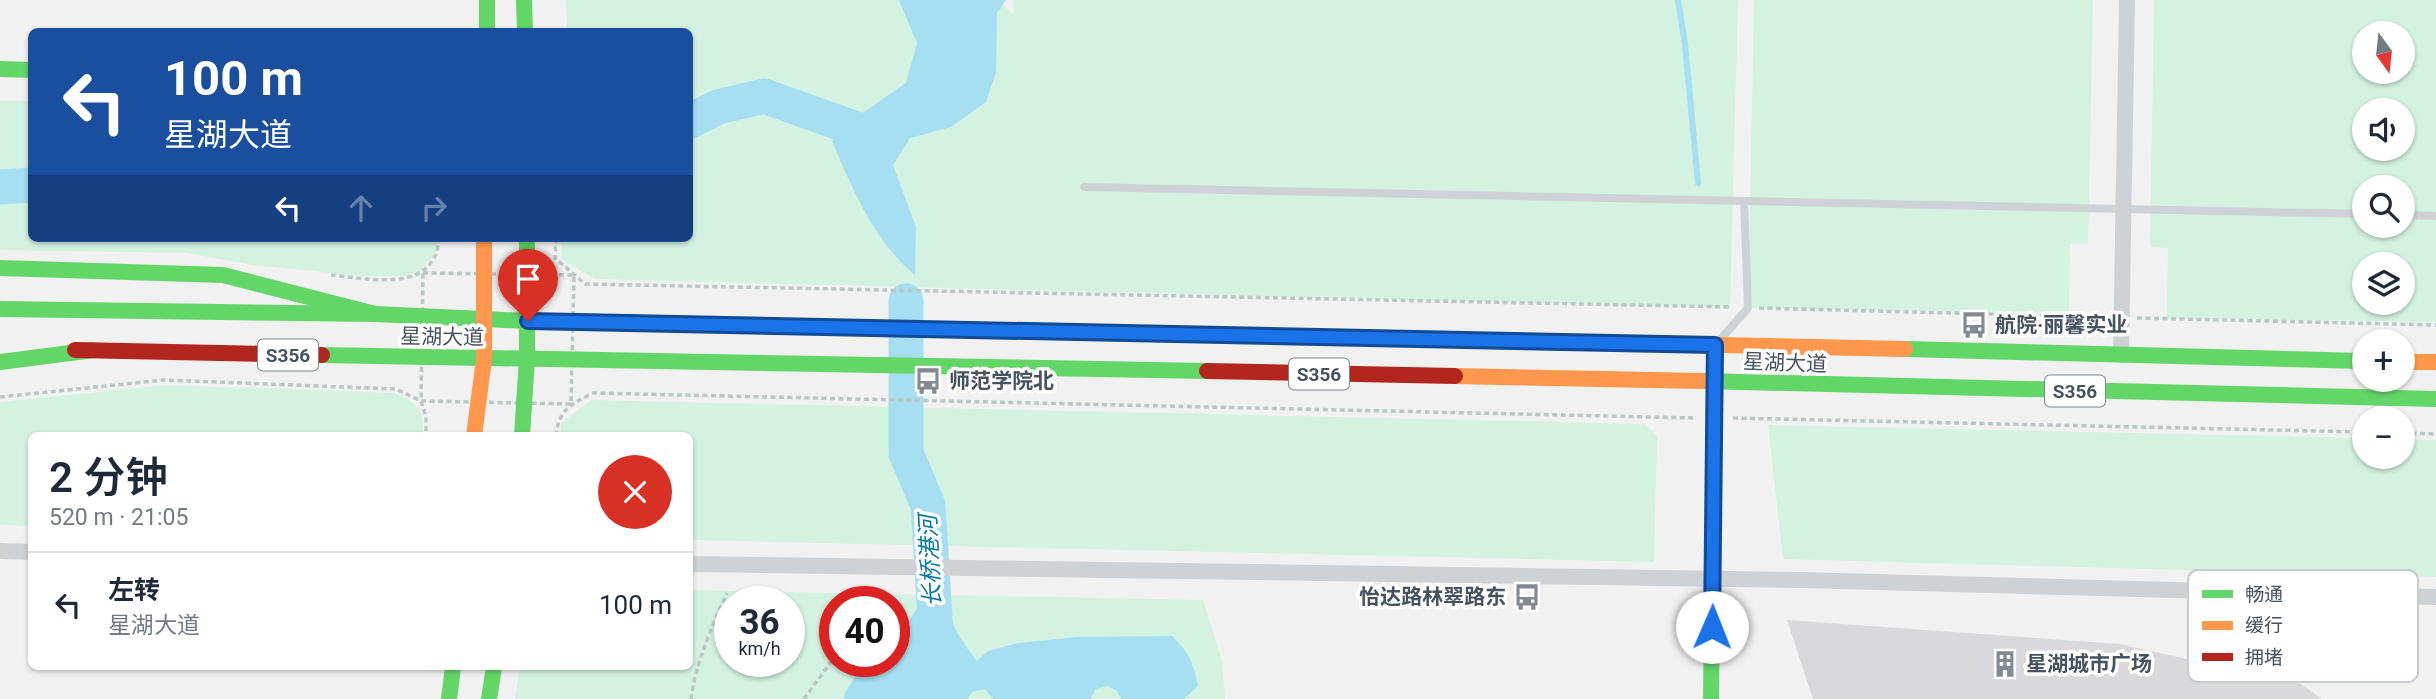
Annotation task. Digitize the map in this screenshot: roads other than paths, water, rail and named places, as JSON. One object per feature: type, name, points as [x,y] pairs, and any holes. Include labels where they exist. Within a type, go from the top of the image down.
[{"type":"main road","points":[[487,0],[487,28]]},
{"type":"main road","points":[[524,0],[525,28]]},
{"type":"main road","points":[[0,69],[28,70]]},
{"type":"main road","points":[[475,432],[484,359],[484,242]]},
{"type":"main road","points":[[522,432],[528,321],[527,242]]},
{"type":"main road","points":[[0,268],[223,275],[375,314]]},
{"type":"main road","name":"星湖大道","points":[[0,309],[375,314],[528,321],[1975,350],[2352,361]]},
{"type":"main road","points":[[1711,699],[1715,345]]},
{"type":"main road","name":"星湖大道","points":[[0,348],[484,359],[925,365],[2436,399]]},
{"type":"main road","points":[[0,362],[93,350]]},
{"type":"main road","points":[[2415,362],[2436,362]]},
{"type":"main road","points":[[449,699],[453,670]]},
{"type":"main road","points":[[489,699],[494,670]]},
{"type":"street","points":[[2121,355],[2127,0]]},
{"type":"street","points":[[0,551],[28,552]]},
{"type":"street","points":[[693,564],[1713,579],[2188,591]]},
{"type":"street","points":[[2418,597],[2436,597]]},
{"type":"lane","points":[[1084,187],[2352,214]]},
{"type":"lane","points":[[1715,345],[1748,308],[1744,201]]},
{"type":"lane","points":[[2415,215],[2436,216]]},
{"type":"water","points":[[899,0],[1006,0],[997,13],[996,72],[986,102],[951,127],[910,138],[893,165],[916,227],[915,275],[876,231],[832,141],[858,116],[906,83],[917,43]]},
{"type":"water","points":[[924,599],[945,599],[957,632],[977,661],[988,651],[1018,643],[1077,637],[1172,636],[1190,658],[1198,686],[1184,699],[1121,699],[1117,691],[1108,686],[1095,689],[1091,699],[993,699],[985,689],[972,692],[968,699],[844,699],[855,677],[910,677],[910,619]]},
{"type":"waterway","points":[[1678,0],[1685,44],[1698,183]]},
{"type":"waterway","points":[[693,120],[718,107],[764,96],[873,135]]},
{"type":"waterway","points":[[0,187],[28,185]]},
{"type":"waterway","name":"长桥港河","points":[[906,301],[906,453],[928,505],[937,650],[936,699]]},
{"type":"place","name":"航院·丽馨实业","points":[[1974,325]]},
{"type":"place","name":"师范学院北","points":[[928,381]]},
{"type":"place","name":"怡达路林翠路东","points":[[1527,597]]},
{"type":"place","name":"星湖城市广场","points":[[2005,664]]}]
